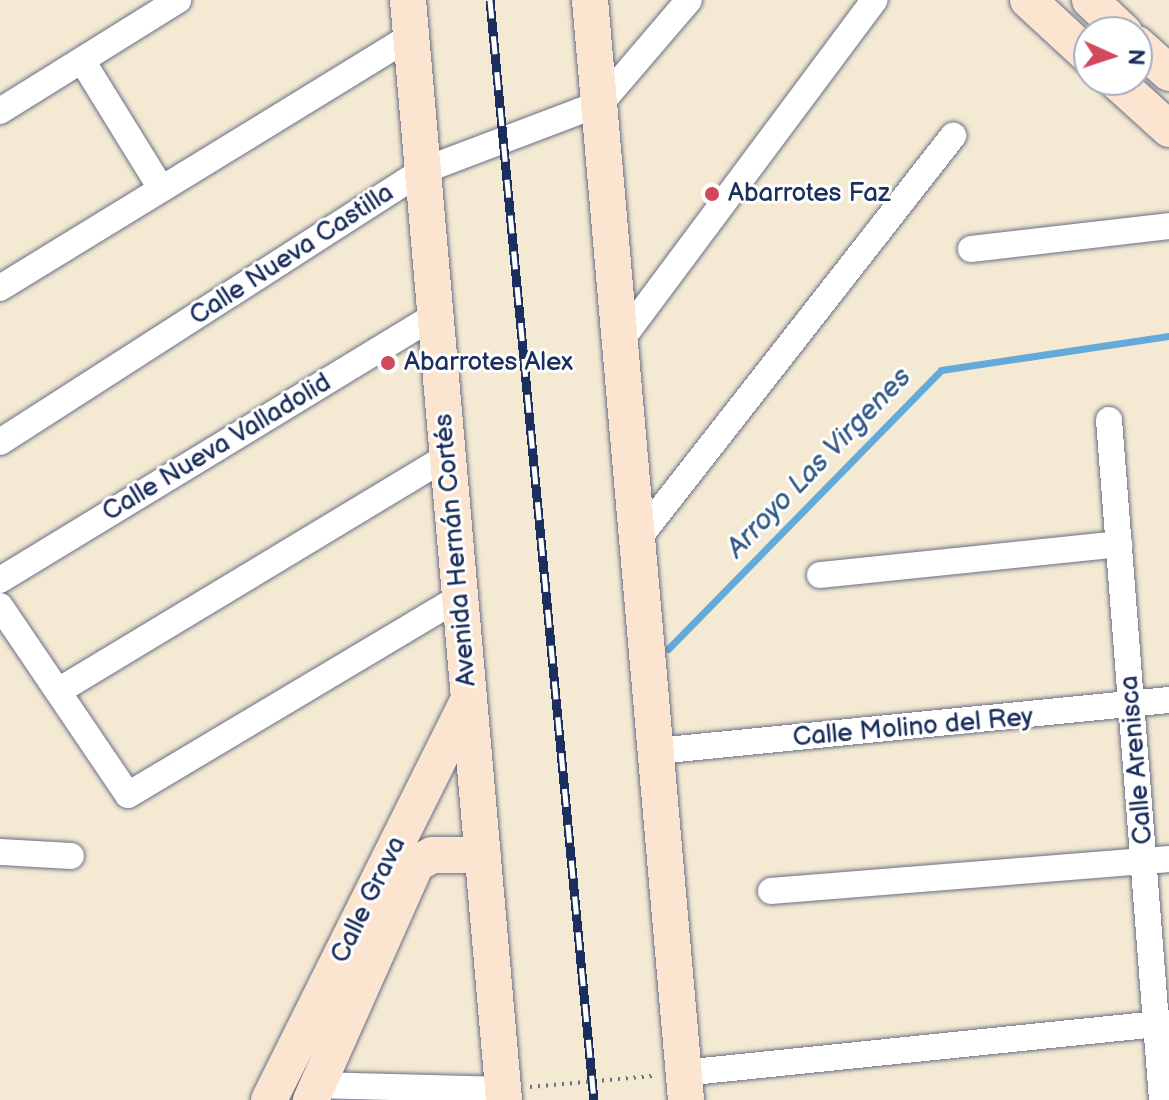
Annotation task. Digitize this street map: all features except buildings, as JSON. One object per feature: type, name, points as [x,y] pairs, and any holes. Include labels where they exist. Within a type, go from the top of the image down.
[{"type":"main road","name":"Avenida Hernán Cortés","points":[[408,0],[504,1095]]},
{"type":"main road","points":[[590,0],[624,336],[684,1087]]},
{"type":"main road","points":[[1028,0],[1073,41]]},
{"type":"main road","points":[[1090,0],[1107,16]]},
{"type":"main road","points":[[1153,58],[1169,73]]},
{"type":"main road","points":[[1133,96],[1169,129]]},
{"type":"main road","name":"Calle Grava","points":[[269,1100],[468,700]]},
{"type":"main road","name":"Calle Grava","points":[[315,1092],[416,864],[432,855],[483,855]]},
{"type":"street","points":[[0,111],[178,0]]},
{"type":"street","points":[[601,103],[689,0]]},
{"type":"street","points":[[624,336],[874,0]]},
{"type":"street","points":[[0,288],[159,185],[411,36]]},
{"type":"street","points":[[83,62],[159,185]]},
{"type":"street","name":"Calle Nueva Castilla","points":[[0,442],[422,171],[601,103]]},
{"type":"street","points":[[641,535],[953,136]]},
{"type":"street","points":[[971,249],[1169,226]]},
{"type":"street","name":"Calle Nueva Valladolid","points":[[0,580],[434,316]]},
{"type":"street","name":"Calle Arenisca","points":[[1109,420],[1132,709],[1158,860],[1162,1100]]},
{"type":"street","points":[[60,690],[448,456]]},
{"type":"street","points":[[820,575],[1119,544]]},
{"type":"street","points":[[0,606],[60,690],[128,795],[460,597]]},
{"type":"street","name":"Calle Molino del Rey","points":[[657,751],[1132,709],[1169,700]]},
{"type":"street","points":[[0,852],[71,856]]},
{"type":"street","points":[[771,891],[1158,860]]},
{"type":"street","points":[[684,1087],[1161,1024]]},
{"type":"street","points":[[315,1092],[504,1095]]},
{"type":"path","points":[[504,1095],[684,1087]]},
{"type":"waterway","name":"Arroyo Las Virgenes","points":[[668,649],[941,370],[1169,336]]},
{"type":"railway","points":[[490,0],[594,1100]]},
{"type":"place","name":"Abarrotes Faz","points":[[712,194]]},
{"type":"place","name":"Abarrotes Alex","points":[[388,363]]}]
